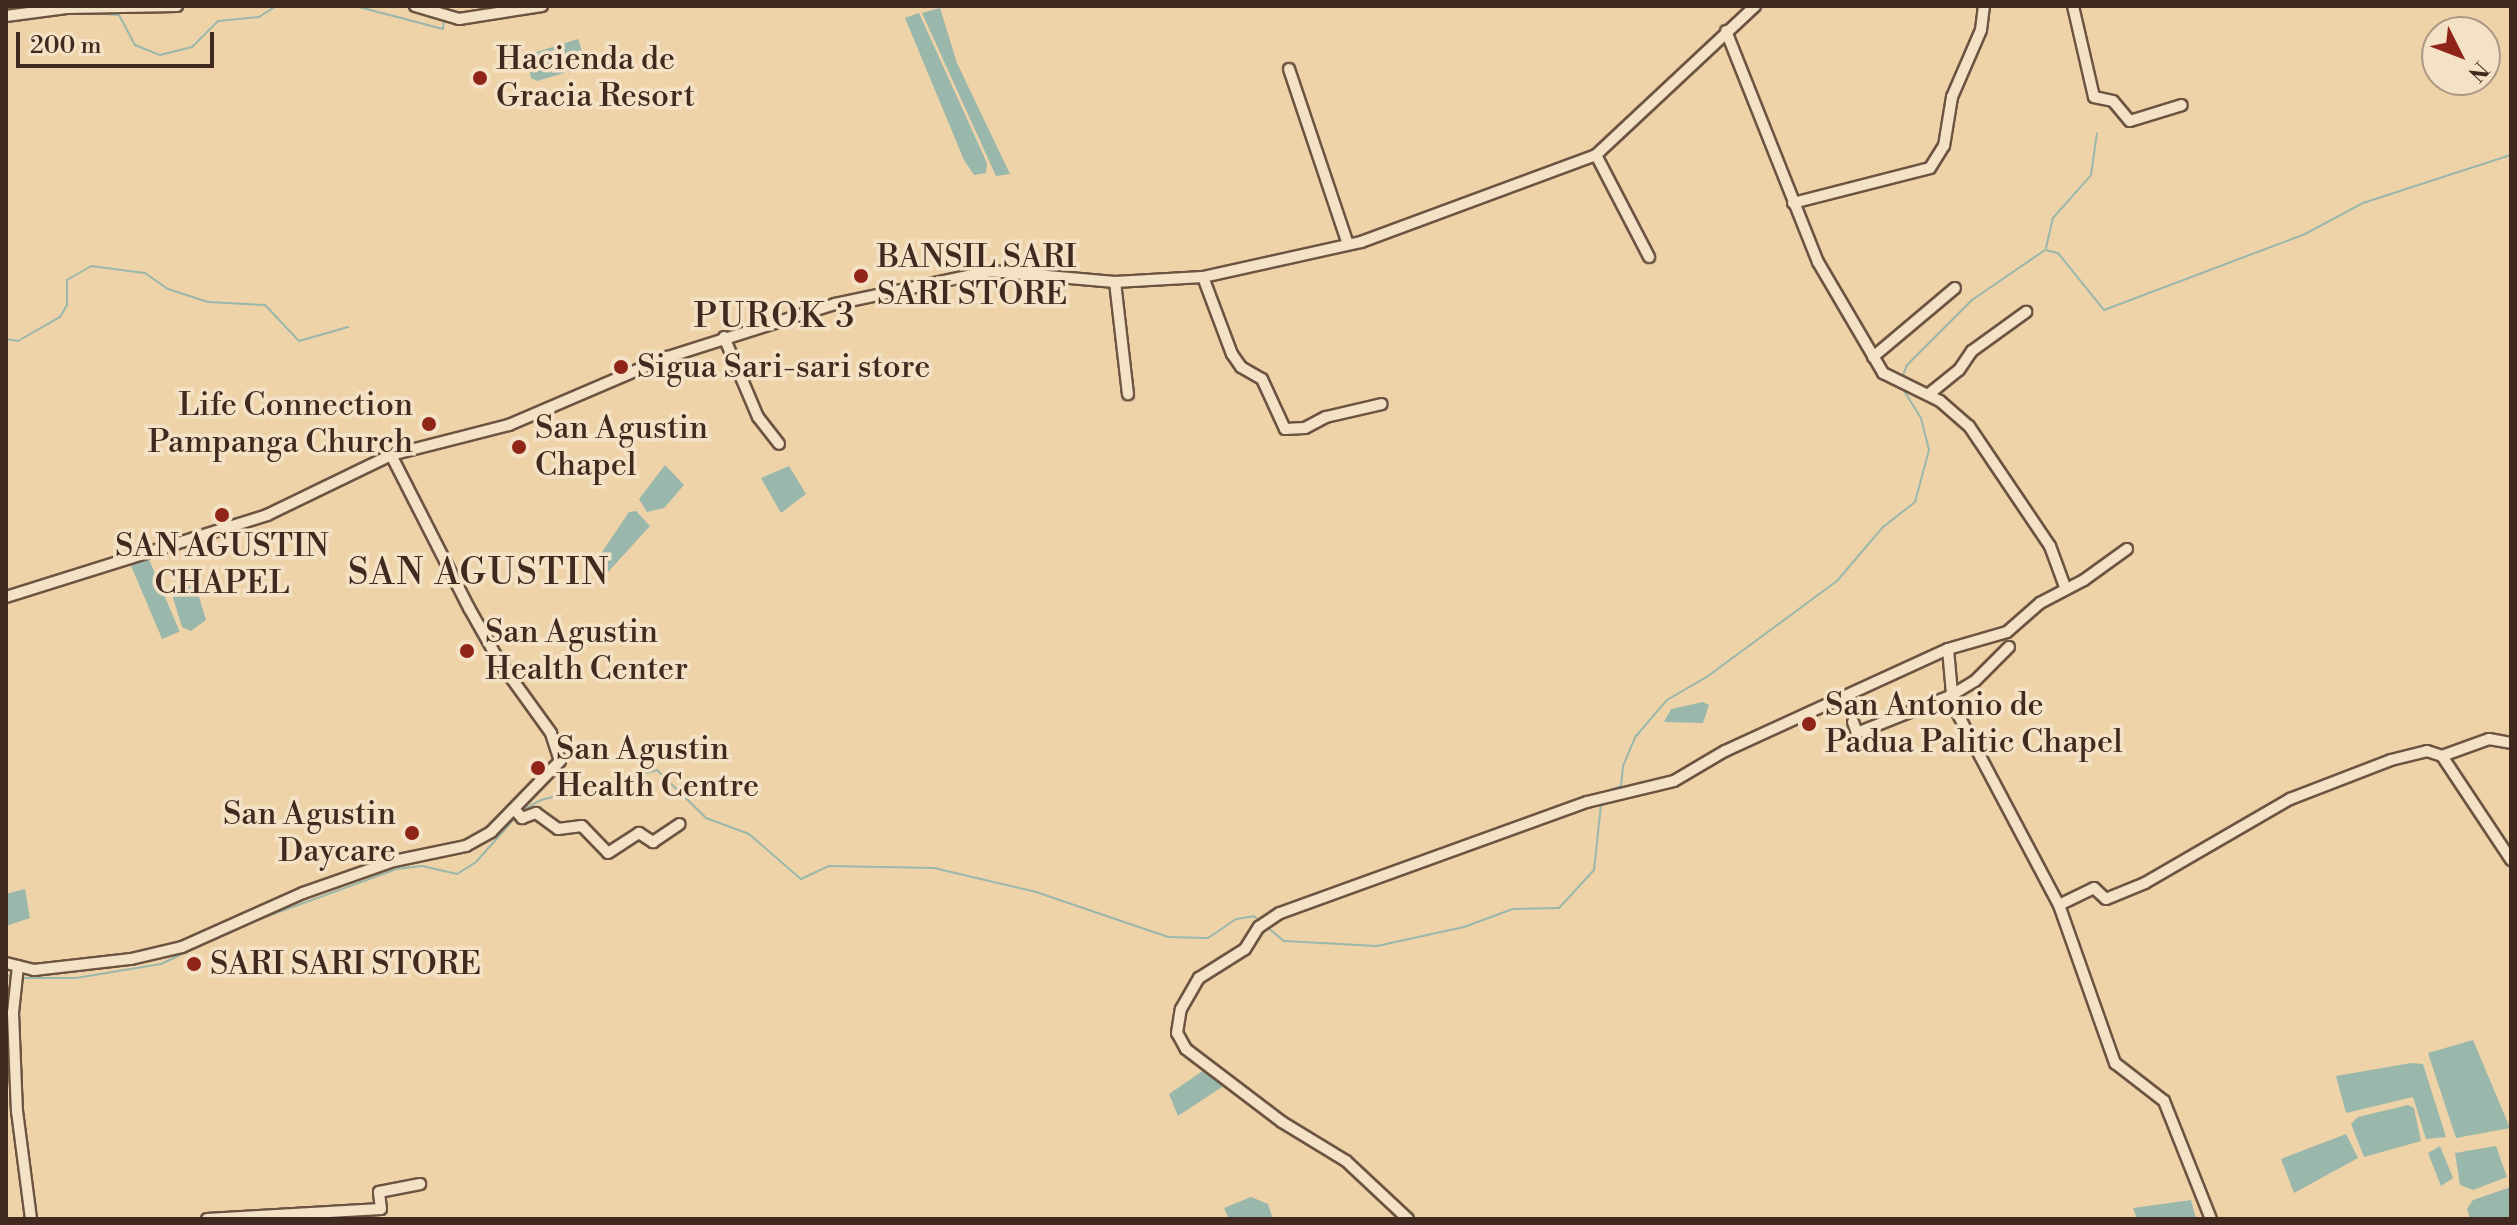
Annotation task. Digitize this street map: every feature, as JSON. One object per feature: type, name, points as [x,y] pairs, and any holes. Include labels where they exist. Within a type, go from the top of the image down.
[{"type":"street","points":[[6,16],[66,8],[177,6]]},
{"type":"street","points":[[415,6],[459,19],[542,6]]},
{"type":"street","points":[[6,597],[267,515],[391,455],[509,425],[724,337],[835,304],[991,271],[1115,282],[1203,277],[1348,244],[1596,155],[1755,6]]},
{"type":"street","points":[[1793,203],[1930,168],[1944,146],[1952,97],[1981,30],[1984,6]]},
{"type":"street","points":[[2073,6],[2094,97],[2113,101],[2130,121],[2182,105]]},
{"type":"street","points":[[1726,31],[1818,262],[1873,357],[1890,379],[1929,394],[1969,426],[2050,546],[2065,587]]},
{"type":"street","points":[[1289,69],[1348,244]]},
{"type":"street","points":[[1596,155],[1649,257]]},
{"type":"street","points":[[1203,277],[1232,354],[1241,367],[1262,379],[1285,429],[1305,428],[1326,417],[1382,404]]},
{"type":"street","points":[[1115,282],[1128,394]]},
{"type":"street","points":[[1873,357],[1955,288]]},
{"type":"street","points":[[1929,394],[1959,370],[1972,351],[2026,312]]},
{"type":"street","points":[[724,337],[758,417],[779,444]]},
{"type":"street","points":[[31,1219],[17,1111],[14,971],[131,959],[182,947],[303,893],[394,861],[466,846],[518,814],[561,755],[538,711],[499,661],[391,455]]},
{"type":"street","points":[[1408,1219],[1346,1161],[1282,1122],[1179,1041],[1181,1009],[1199,978],[1245,949],[1263,924],[1409,862],[1511,833],[1587,802],[1674,781],[1725,751],[1948,649],[2007,632],[2065,587],[2084,580],[2127,549]]},
{"type":"street","points":[[1853,722],[1857,733],[1975,681],[2009,647]]},
{"type":"street","points":[[1948,649],[1950,691],[2059,905],[2115,1063],[2164,1101],[2211,1219]]},
{"type":"street","points":[[2442,756],[2489,739],[2511,743]]},
{"type":"street","points":[[2059,905],[2094,888],[2106,899],[2145,883],[2317,787],[2391,760],[2427,751],[2442,756],[2511,860]]},
{"type":"street","points":[[518,814],[536,813],[558,829],[582,826],[608,853],[639,833],[653,842],[680,824]]},
{"type":"street","points":[[207,1219],[381,1209],[379,1192],[420,1184]]},
{"type":"shaded area","points":[[940,8],[957,63],[1010,174],[996,176],[922,13]]},
{"type":"shaded area","points":[[919,13],[987,163],[986,173],[974,175],[964,160],[905,18]]},
{"type":"shaded area","points":[[578,39],[587,66],[537,81],[531,78],[527,55]]},
{"type":"shaded area","points":[[665,465],[684,485],[664,508],[647,512],[639,499]]},
{"type":"shaded area","points":[[789,466],[806,494],[781,513],[761,478]]},
{"type":"shaded area","points":[[636,511],[650,526],[608,572],[598,558],[629,512]]},
{"type":"shaded area","points":[[148,557],[180,632],[162,639],[131,564]]},
{"type":"shaded area","points":[[190,586],[197,590],[206,620],[191,631],[182,627],[173,598],[175,590]]},
{"type":"shaded area","points":[[1703,702],[1709,705],[1703,723],[1664,722],[1671,709]]},
{"type":"shaded area","points":[[25,889],[30,918],[6,926],[6,894]]},
{"type":"shaded area","points":[[2473,1040],[2510,1128],[2456,1138],[2428,1053]]},
{"type":"shaded area","points":[[2411,1063],[2423,1064],[2446,1137],[2426,1139],[2413,1097],[2346,1113],[2336,1076]]},
{"type":"shaded area","points":[[1204,1070],[1225,1085],[1178,1116],[1169,1094]]},
{"type":"shaded area","points":[[2408,1105],[2414,1108],[2421,1141],[2364,1157],[2351,1124],[2358,1117]]},
{"type":"shaded area","points":[[2346,1134],[2358,1158],[2294,1193],[2281,1159]]},
{"type":"shaded area","points":[[2440,1146],[2453,1178],[2441,1186],[2428,1153]]},
{"type":"shaded area","points":[[2496,1146],[2507,1177],[2473,1190],[2460,1185],[2455,1153]]},
{"type":"shaded area","points":[[2511,1187],[2511,1219],[2470,1219],[2467,1209],[2473,1200]]},
{"type":"shaded area","points":[[1251,1197],[1268,1204],[1273,1219],[1229,1219],[1224,1208]]},
{"type":"shaded area","points":[[2191,1200],[2196,1219],[2137,1219],[2133,1208]]},
{"type":"waterway","points":[[91,13],[119,15],[135,45],[160,55],[192,47],[218,21],[259,17],[276,6]]},
{"type":"waterway","points":[[355,6],[443,29],[444,20]]},
{"type":"waterway","points":[[2046,248],[2053,218],[2091,175],[2097,133]]},
{"type":"waterway","points":[[1902,378],[1907,365],[1972,300],[2045,250],[2058,253],[2104,310],[2305,234],[2363,203],[2511,155]]},
{"type":"waterway","points":[[6,339],[18,341],[60,317],[67,305],[67,280],[91,266],[145,273],[168,289],[208,302],[265,305],[299,341],[348,327]]},
{"type":"waterway","points":[[1605,792],[1621,786],[1623,766],[1636,736],[1667,700],[1708,676],[1837,581],[1883,527],[1915,502],[1929,450],[1921,418],[1902,388]]},
{"type":"waterway","points":[[521,811],[541,800],[657,770],[706,818],[749,834],[801,879],[829,866],[934,868],[1036,892],[1168,937],[1208,938],[1236,919],[1254,916],[1260,922]]},
{"type":"waterway","points":[[1268,928],[1284,941],[1377,946],[1464,927],[1513,909],[1559,908],[1594,870],[1601,804]]},
{"type":"waterway","points":[[21,978],[76,978],[161,964],[246,924],[397,869],[422,866],[457,874],[476,862],[517,816]]},
{"type":"waterway","points":[[6,975],[14,977]]},
{"type":"place","name":"Hacienda de Gracia Resort","points":[[480,78]]},
{"type":"place","name":"BANSIL SARI SARI STORE","points":[[861,276]]},
{"type":"place","name":"Sigua Sari-sari store","points":[[621,367]]},
{"type":"place","name":"Life Connection Pampanga Church","points":[[429,424]]},
{"type":"place","name":"San Agustin Chapel","points":[[519,447]]},
{"type":"place","name":"SAN AGUSTIN CHAPEL","points":[[222,515]]},
{"type":"place","name":"San Agustin Health Center","points":[[467,651]]},
{"type":"place","name":"San Antonio de Padua Palitic Chapel","points":[[1809,724]]},
{"type":"place","name":"San Agustin Health Centre","points":[[538,768]]},
{"type":"place","name":"San Agustin Daycare","points":[[412,833]]},
{"type":"place","name":"SARI SARI STORE","points":[[194,964]]},
{"type":"district","name":"PUROK 3","points":[[775,318]]},
{"type":"district","name":"SAN AGUSTIN","points":[[479,574]]}]
